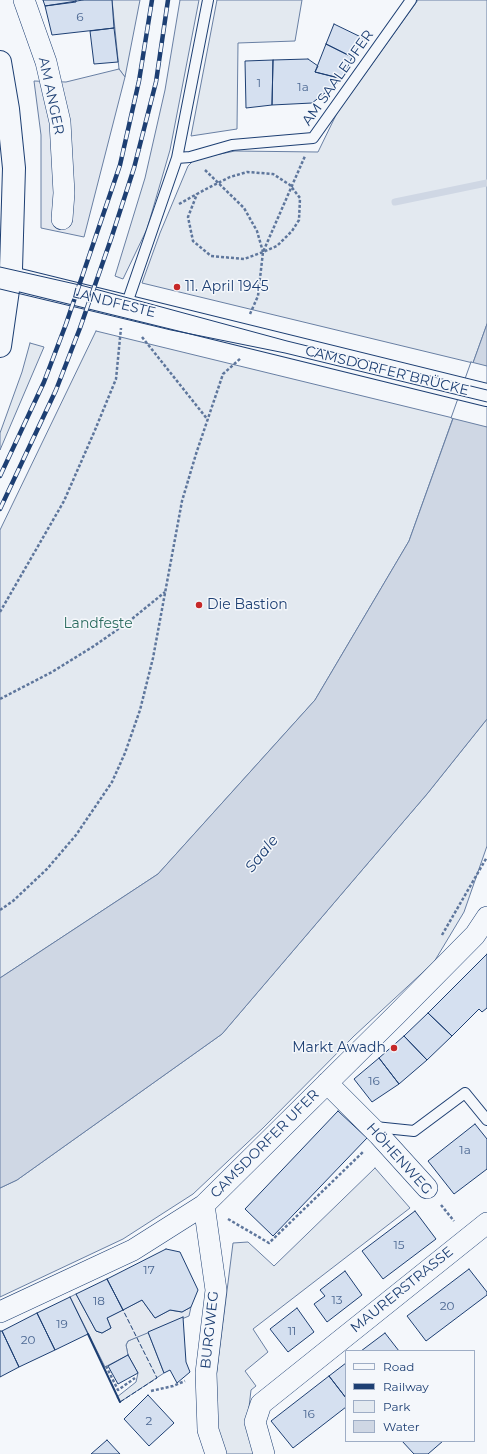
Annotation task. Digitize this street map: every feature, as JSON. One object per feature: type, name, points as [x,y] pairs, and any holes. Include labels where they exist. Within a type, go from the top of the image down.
[{"type":"street","name":"AM ANGER","points":[[24,0],[46,62],[60,122],[64,193],[62,219]]},
{"type":"street","points":[[0,62],[8,109],[14,168],[0,346]]},
{"type":"street","name":"LANDFESTE","points":[[5,277],[286,346]]},
{"type":"street","name":"CAMSDORFER BRÜCKE","points":[[286,346],[487,395]]},
{"type":"street","name":"CAMSDORFER UFER","points":[[0,1312],[133,1250],[204,1204],[464,946],[487,917]]},
{"type":"street","name":"HÖHENWEG","points":[[326,1083],[375,1131],[427,1188]]},
{"type":"street","name":"BURGWEG","points":[[204,1204],[216,1290],[206,1373],[208,1430],[216,1454]]},
{"type":"street","name":"MAURERSTRASSE","points":[[264,1454],[258,1413],[487,1223]]},
{"type":"lane","points":[[126,306],[177,158],[208,0]]},
{"type":"lane","name":"AM SAALEUFER","points":[[177,158],[190,157],[232,145],[313,138],[411,0]]},
{"type":"lane","points":[[375,1131],[414,1131],[465,1093],[487,1120]]},
{"type":"path","points":[[0,910],[13,901],[47,869],[76,835],[112,782],[125,753],[140,710],[153,658],[182,501],[212,403],[223,374],[240,359],[250,316],[258,296],[263,252],[290,185],[313,138]]},
{"type":"path","points":[[190,157],[219,182],[244,208],[257,231],[263,252]]},
{"type":"path","points":[[156,219],[197,194],[219,182],[247,172],[273,174],[290,185],[300,198],[299,220],[292,232],[277,246],[263,252],[244,259],[211,256],[193,241],[188,217],[197,194]]},
{"type":"path","points":[[0,612],[64,501],[98,423],[116,379],[122,318],[126,306]]},
{"type":"path","points":[[142,337],[208,420]]},
{"type":"path","points":[[0,698],[52,672],[94,646],[144,610],[166,591]]},
{"type":"path","points":[[204,1204],[269,1243],[375,1131]]},
{"type":"path","name":"HÖHENWEG","points":[[427,1188],[468,1238]]},
{"type":"path","points":[[106,1366],[118,1390],[135,1378]]},
{"type":"path","points":[[151,1390],[172,1386]]},
{"type":"green space","points":[[112,0],[140,0],[125,77],[119,69]]},
{"type":"green space","points":[[180,0],[199,0],[170,150],[147,229],[123,279],[115,276],[145,178],[165,90]]},
{"type":"green space","points":[[217,0],[302,0],[295,41],[238,43],[237,129],[191,136]]},
{"type":"green space","points":[[418,0],[487,0],[487,324],[473,363],[142,283],[160,233],[188,166],[195,159],[235,151],[318,152],[337,113]]},
{"type":"green space","name":"Landfeste","points":[[96,331],[453,418],[409,541],[315,700],[158,874],[0,978],[0,530]]},
{"type":"green space","points":[[30,343],[44,347],[0,450],[0,433],[22,372]]},
{"type":"green space","points":[[487,719],[487,846],[464,912],[434,962],[354,1036],[263,1128],[193,1194],[123,1239],[0,1297],[0,1188],[17,1180],[222,1034],[427,794]]},
{"type":"green space","points":[[375,1168],[410,1208],[253,1329],[268,1352],[245,1371],[256,1386],[251,1390],[247,1425],[257,1454],[224,1454],[218,1435],[215,1386],[233,1243],[248,1242],[274,1266]]},
{"type":"green space","points":[[148,1332],[164,1373],[120,1402],[117,1397],[136,1382],[138,1373],[128,1355],[126,1345],[128,1341]]},
{"type":"shaded area","points":[[119,69],[125,77],[84,237],[41,228],[41,135],[34,81],[66,82]]},
{"type":"shaded area","points":[[76,1294],[96,1331],[102,1333],[111,1328],[107,1318],[142,1300],[155,1318],[170,1310],[182,1312],[191,1307],[189,1316],[128,1341],[126,1345],[128,1355],[105,1367],[70,1297]]},
{"type":"water","name":"Saale","points":[[487,324],[487,719],[427,794],[222,1034],[17,1180],[0,1188],[0,978],[158,874],[315,700],[409,541]]},
{"type":"pier","points":[[471,362],[487,366],[487,427],[451,418]]},
{"type":"building","points":[[43,0],[76,0],[76,2],[45,6]]},
{"type":"building","points":[[83,0],[112,0],[114,28],[52,35],[45,6]]},
{"type":"building","points":[[334,24],[365,39],[352,57],[326,44]]},
{"type":"building","points":[[114,28],[118,62],[94,64],[90,31]]},
{"type":"building","points":[[326,44],[352,57],[343,79],[315,72]]},
{"type":"building","points":[[308,59],[318,66],[315,72],[343,79],[312,103],[272,105],[273,60]]},
{"type":"building","points":[[273,60],[272,105],[246,108],[245,61]]},
{"type":"building","points":[[487,954],[487,1008],[482,1012],[479,1009],[452,1036],[428,1013]]},
{"type":"building","points":[[428,1013],[452,1036],[427,1060],[404,1036]]},
{"type":"building","points":[[404,1036],[427,1060],[399,1084],[379,1058]]},
{"type":"building","points":[[379,1058],[399,1084],[372,1102],[354,1079]]},
{"type":"building","points":[[338,1111],[367,1138],[273,1236],[245,1209]]},
{"type":"building","points":[[475,1124],[487,1139],[487,1169],[454,1194],[428,1161]]},
{"type":"building","points":[[415,1211],[436,1239],[383,1279],[362,1251]]},
{"type":"building","points":[[166,1249],[180,1252],[198,1290],[191,1307],[182,1312],[170,1310],[155,1318],[142,1300],[123,1310],[107,1279]]},
{"type":"building","points":[[469,1269],[487,1292],[487,1295],[426,1341],[407,1316]]},
{"type":"building","points":[[345,1271],[362,1295],[327,1322],[314,1304],[325,1296],[320,1290]]},
{"type":"building","points":[[107,1279],[123,1310],[107,1318],[111,1328],[102,1333],[96,1331],[76,1294]]},
{"type":"building","points":[[70,1297],[88,1334],[55,1350],[37,1313]]},
{"type":"building","points":[[297,1308],[314,1332],[288,1352],[270,1329]]},
{"type":"building","points":[[37,1313],[55,1350],[19,1367],[2,1331]]},
{"type":"building","points":[[183,1317],[186,1362],[190,1372],[177,1383],[170,1370],[164,1373],[148,1332]]},
{"type":"building","points":[[0,1331],[2,1331],[19,1367],[0,1377]]},
{"type":"building","points":[[385,1333],[398,1350],[362,1350]]},
{"type":"building","points":[[128,1355],[138,1373],[118,1384],[108,1366]]},
{"type":"building","points":[[345,1364],[345,1397],[329,1376]]},
{"type":"building","points":[[329,1376],[345,1397],[345,1408],[293,1448],[271,1421]]},
{"type":"building","points":[[148,1395],[174,1423],[149,1446],[124,1419]]},
{"type":"building","points":[[107,1440],[120,1454],[91,1454]]},
{"type":"building","points":[[403,1442],[442,1442],[428,1454],[414,1454]]},
{"type":"waterway","points":[[395,202],[487,183]]},
{"type":"tram line","points":[[0,267],[84,286],[287,341],[487,390]]},
{"type":"tram line","points":[[0,289],[171,330],[285,353],[487,402]]},
{"type":"railway","points":[[0,476],[44,382],[66,324],[120,165],[139,81],[152,0]]},
{"type":"railway","points":[[0,509],[56,390],[80,328],[111,239],[134,168],[156,82],[168,0]]},
{"type":"fence","points":[[120,1402],[157,1378],[123,1310]]},
{"type":"wall","points":[[88,1334],[120,1402]]},
{"type":"place","name":"11. April 1945","points":[[177,287]]},
{"type":"place","name":"Die Bastion","points":[[199,605]]},
{"type":"place","name":"Markt Awadh","points":[[394,1048]]}]
